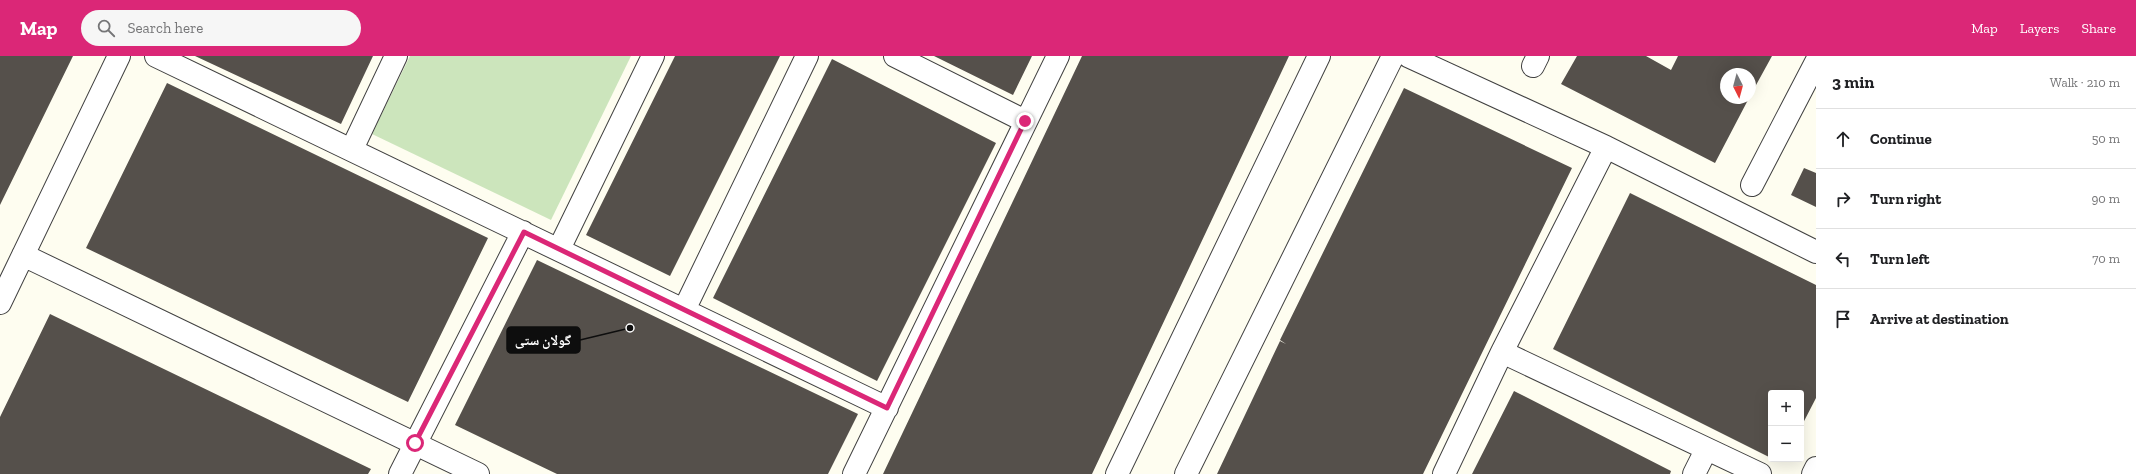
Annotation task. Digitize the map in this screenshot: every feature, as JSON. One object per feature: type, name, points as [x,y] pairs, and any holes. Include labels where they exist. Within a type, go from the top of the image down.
[{"type":"street","points":[[0,303],[120,56]]},
{"type":"street","points":[[156,56],[352,149],[887,408]]},
{"type":"street","points":[[352,149],[396,56]]},
{"type":"street","points":[[559,249],[653,56]]},
{"type":"street","points":[[684,310],[807,56]]},
{"type":"street","points":[[895,56],[1025,121]]},
{"type":"street","points":[[854,474],[1058,56]]},
{"type":"street","points":[[1117,474],[1319,56]]},
{"type":"street","points":[[1186,474],[1393,56]]},
{"type":"street","points":[[1408,56],[1606,147],[1816,252]]},
{"type":"street","points":[[1752,185],[1816,62]]},
{"type":"street","points":[[1444,474],[1502,352],[1606,147]]},
{"type":"street","points":[[400,474],[524,232]]},
{"type":"street","points":[[23,255],[478,474]]},
{"type":"street","points":[[1502,352],[1706,450],[1760,474]]},
{"type":"street","points":[[1694,474],[1706,450]]},
{"type":"street","points":[[1813,474],[1816,468]]},
{"type":"green space","points":[[410,56],[631,56],[551,220],[372,134]]},
{"type":"building","points":[[0,56],[73,56],[0,205]]},
{"type":"building","points":[[195,56],[373,56],[341,124]]},
{"type":"building","points":[[675,56],[780,56],[670,276],[586,235]]},
{"type":"building","points":[[934,56],[1032,56],[1013,95]]},
{"type":"building","points":[[1082,56],[1289,56],[1092,474],[883,474]]},
{"type":"building","points":[[1577,56],[1646,56],[1671,70],[1678,56],[1772,56],[1756,85],[1756,68],[1720,68],[1720,104],[1746,104],[1715,163],[1561,84]]},
{"type":"building","points":[[832,59],[996,143],[877,381],[713,298]]},
{"type":"building","points":[[167,83],[488,238],[408,402],[86,248]]},
{"type":"building","points":[[1404,88],[1572,168],[1423,474],[1217,474],[1280,341],[1286,344],[1280,340]]},
{"type":"building","points":[[1804,168],[1816,173],[1816,207],[1791,195]]},
{"type":"building","points":[[1630,193],[1816,285],[1816,398],[1804,421],[1804,390],[1768,390],[1768,456],[1553,349]]},
{"type":"building","points":[[537,260],[858,414],[828,474],[557,474],[455,425]]},
{"type":"building","points":[[50,314],[371,469],[368,474],[0,474],[0,417]]},
{"type":"building","points":[[1514,391],[1671,471],[1670,474],[1472,474]]},
{"type":"place","name":"گولان ستی","points":[[630,328]]},
{"type":"route","points":[[415,443],[524,232],[887,408],[1025,121]]}]
